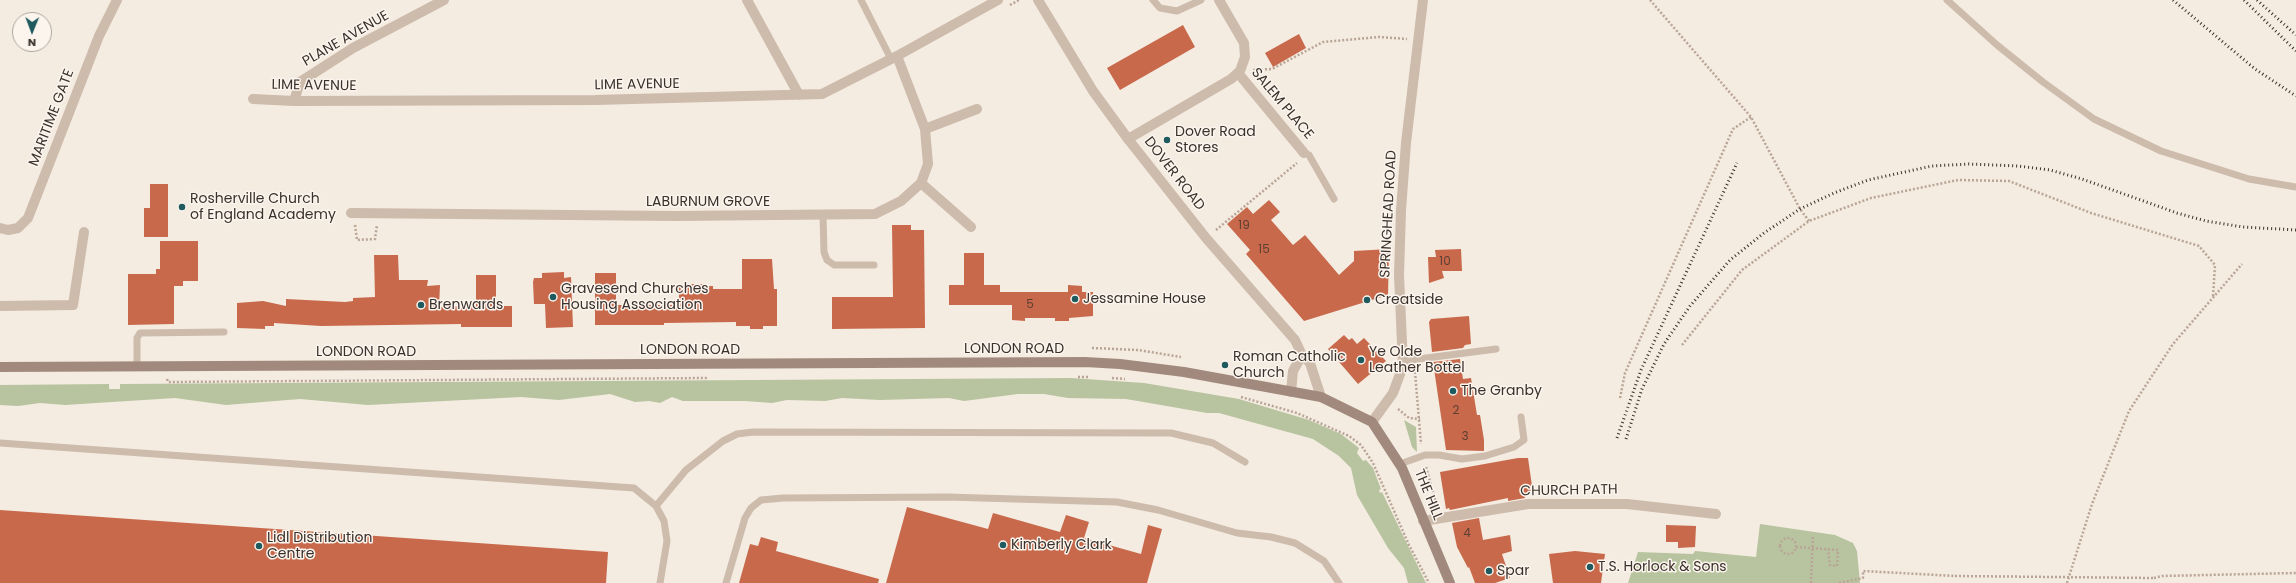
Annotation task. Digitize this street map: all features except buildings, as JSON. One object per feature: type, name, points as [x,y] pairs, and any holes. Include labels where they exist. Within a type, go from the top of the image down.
[{"type":"main road","name":"LONDON ROAD","points":[[0,367],[1085,362],[1120,364],[1184,372],[1321,397],[1372,422]]},
{"type":"main road","name":"THE HILL","points":[[1372,422],[1400,464],[1450,583]]},
{"type":"street","name":"MARITIME GATE","points":[[0,228],[8,230],[18,228],[28,218],[99,36],[118,0]]},
{"type":"street","name":"PLANE AVENUE","points":[[294,101],[300,82],[353,48],[444,0]]},
{"type":"street","points":[[747,0],[799,95]]},
{"type":"street","name":"DOVER ROAD","points":[[1038,0],[1082,74],[1128,139],[1206,238],[1290,334],[1302,355],[1310,362],[1321,397]]},
{"type":"street","points":[[1128,139],[1232,79],[1239,72],[1246,58],[1244,43],[1219,0]]},
{"type":"street","name":"SPRINGHEAD ROAD","points":[[1372,422],[1388,400],[1397,384],[1403,368],[1399,274],[1401,210],[1406,143],[1423,0]]},
{"type":"street","name":"LIME AVENUE","points":[[253,98],[294,101],[587,100],[822,94],[1002,4]]},
{"type":"street","name":"LABURNUM GROVE","points":[[350,218],[875,214],[901,201],[921,183],[928,164],[925,129],[894,58]]},
{"type":"street","name":"SALEM PLACE","points":[[1239,72],[1304,153]]},
{"type":"street","points":[[925,129],[977,109]]},
{"type":"street","points":[[921,183],[971,227]]},
{"type":"street","points":[[0,306],[73,305],[84,232]]},
{"type":"street","points":[[1291,392],[1293,371],[1302,355]]},
{"type":"street","name":"CHURCH PATH","points":[[1423,521],[1528,504],[1627,504],[1716,514]]},
{"type":"lane","points":[[861,0],[894,58]]},
{"type":"lane","points":[[1153,0],[1160,8],[1177,11],[1201,0]]},
{"type":"lane","points":[[1947,0],[1997,45],[2043,82],[2094,119],[2161,151],[2249,179],[2296,187]]},
{"type":"lane","points":[[1304,153],[1309,155],[1334,199]]},
{"type":"lane","points":[[823,215],[824,252],[827,260],[834,265],[874,264]]},
{"type":"lane","points":[[137,366],[137,338],[140,333],[224,332]]},
{"type":"lane","points":[[1403,361],[1496,349]]},
{"type":"lane","points":[[1400,464],[1423,455],[1436,454],[1455,459],[1467,458],[1491,454],[1514,447],[1524,440],[1521,417]]},
{"type":"lane","points":[[656,506],[686,470],[723,441],[737,434],[753,432],[1171,433],[1213,443],[1246,462]]},
{"type":"lane","points":[[0,443],[615,485],[634,488],[656,506],[664,521],[667,535],[660,583]]},
{"type":"lane","points":[[726,583],[745,518],[751,508],[761,500],[783,498],[934,497],[1117,502],[1158,510],[1237,533],[1271,537],[1295,543],[1324,561],[1339,583]]},
{"type":"path","points":[[1002,4],[1019,0]]},
{"type":"path","points":[[1650,0],[1751,117],[1800,209],[1809,221]]},
{"type":"path","points":[[1239,72],[1272,69],[1323,42],[1379,38],[1405,39]]},
{"type":"path","points":[[1620,398],[1625,373],[1733,130],[1751,117]]},
{"type":"path","points":[[1206,238],[1303,159],[1304,153]]},
{"type":"path","points":[[1682,345],[1742,270],[1809,221],[1871,198],[1958,180],[2010,181],[2092,213],[2199,246],[2215,265],[2213,297]]},
{"type":"path","points":[[350,218],[356,230],[357,240],[375,239],[375,228],[379,223]]},
{"type":"path","points":[[2067,583],[2092,504],[2129,411],[2173,344],[2242,264]]},
{"type":"path","points":[[1084,348],[1138,350],[1184,358]]},
{"type":"path","points":[[1414,360],[1423,455],[1442,518]]},
{"type":"path","points":[[1260,372],[1274,372],[1284,364]]},
{"type":"path","points":[[1073,376],[1094,377]]},
{"type":"path","points":[[168,382],[716,378]]},
{"type":"path","points":[[1108,378],[1128,380]]},
{"type":"path","points":[[1233,395],[1297,413],[1349,436],[1361,445],[1373,463],[1409,545],[1429,583]]},
{"type":"path","points":[[1388,400],[1409,418],[1420,419]]},
{"type":"path","points":[[1811,583],[1813,535]]},
{"type":"path","points":[[1790,538],[1796,543],[1796,547],[1791,553],[1781,550],[1783,539],[1790,538]]},
{"type":"path","points":[[1796,547],[1828,549],[1838,550],[1837,566],[1830,565],[1828,549]]},
{"type":"path","points":[[1839,583],[1860,580],[1863,578],[1863,572],[1955,576],[2154,578],[2162,576],[2296,573]]},
{"type":"green space","points":[[1071,378],[1144,383],[1239,399],[1309,420],[1341,434],[1359,448],[1357,453],[1363,461],[1366,460],[1373,468],[1381,489],[1379,490],[1380,493],[1382,492],[1426,583],[1408,583],[1404,568],[1388,548],[1357,495],[1351,468],[1339,456],[1313,439],[1219,413],[1207,413],[1126,399],[1068,398],[1044,394],[1018,394],[964,401],[949,398],[880,400],[842,398],[825,401],[787,400],[772,403],[745,401],[683,401],[672,397],[660,403],[649,401],[635,402],[610,394],[559,400],[521,397],[368,405],[300,399],[226,405],[175,398],[65,405],[40,403],[18,406],[0,405],[0,385],[109,384],[109,389],[120,389],[120,384]]},
{"type":"green space","points":[[1404,420],[1416,427],[1417,452],[1412,447]]},
{"type":"green space","points":[[1760,524],[1835,535],[1853,543],[1857,551],[1860,583],[1628,583],[1638,552],[1693,554],[1695,551],[1756,557]]},
{"type":"railway","points":[[2173,0],[2255,69],[2296,96]]},
{"type":"railway","points":[[2244,0],[2296,51]]},
{"type":"railway","points":[[2257,0],[2296,35]]},
{"type":"railway","points":[[1617,438],[1641,370],[1737,163]]},
{"type":"railway","points":[[1626,439],[1642,389],[1664,344],[1690,306],[1730,260],[1764,233],[1800,209],[1834,193],[1868,180],[1932,166],[1969,164],[2018,166],[2050,170],[2082,179],[2177,213],[2206,221],[2243,227],[2296,230]]},
{"type":"place","name":"Dover Road Stores","points":[[1167,140]]},
{"type":"place","name":"Rosherville Church of England Academy","points":[[182,207]]},
{"type":"place","name":"Gravesend Churches Housing Association","points":[[553,297]]},
{"type":"place","name":"Jessamine House","points":[[1075,299]]},
{"type":"place","name":"Creatside","points":[[1367,300]]},
{"type":"place","name":"Brenwards","points":[[421,305]]},
{"type":"place","name":"Ye Olde Leather Bottel","points":[[1361,360]]},
{"type":"place","name":"Roman Catholic Church","points":[[1225,365]]},
{"type":"place","name":"The Granby","points":[[1453,391]]},
{"type":"place","name":"Kimberly Clark","points":[[1003,545]]},
{"type":"place","name":"Lidl Distribution Centre","points":[[259,546]]},
{"type":"place","name":"T.S. Horlock & Sons","points":[[1590,567]]},
{"type":"place","name":"Spar","points":[[1489,571]]}]
